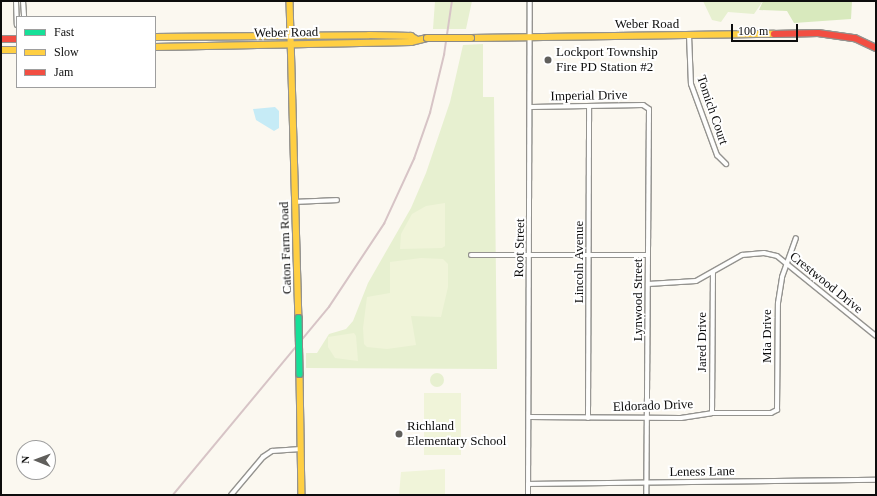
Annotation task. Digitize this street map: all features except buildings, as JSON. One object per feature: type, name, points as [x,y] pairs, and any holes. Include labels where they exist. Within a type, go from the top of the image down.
[{"type":"main road","name":"Caton Farm Road","points":[[290,1],[299,318],[302,495]]},
{"type":"main road","name":"Weber Road","points":[[156,47],[411,42],[416,39],[427,38],[836,33],[855,38],[876,48]]},
{"type":"main road","name":"Weber Road","points":[[156,37],[411,36],[416,39]]},
{"type":"main road","points":[[1,39],[16,39]]},
{"type":"main road","points":[[1,50],[16,50]]},
{"type":"street","points":[[16,1],[17,16]]},
{"type":"street","points":[[23,1],[24,16]]},
{"type":"street","name":"Root Street","points":[[528,495],[531,107],[530,1]]},
{"type":"street","name":"Tomich Court","points":[[689,35],[691,84],[717,155],[726,164]]},
{"type":"street","name":"Lincoln Avenue","points":[[588,418],[589,106]]},
{"type":"street","name":"Imperial Drive","points":[[531,107],[647,107]]},
{"type":"street","name":"Lynwood Street","points":[[646,495],[649,109],[647,107]]},
{"type":"street","points":[[295,202],[337,200]]},
{"type":"street","name":"Mia Drive","points":[[777,410],[778,303],[787,264],[796,238]]},
{"type":"street","name":"Crestwood Drive","points":[[648,284],[686,283],[713,272],[742,255],[753,253],[777,256],[876,336]]},
{"type":"street","points":[[471,255],[648,255]]},
{"type":"street","name":"Jared Drive","points":[[712,413],[713,272]]},
{"type":"street","name":"Eldorado Drive","points":[[529,417],[681,418],[712,413],[771,413],[777,410]]},
{"type":"street","points":[[231,495],[263,457],[272,451],[301,449]]},
{"type":"street","name":"Leness Lane","points":[[528,484],[876,480]]},
{"type":"green space","points":[[435,1],[472,1],[466,29],[433,29]]},
{"type":"green space","points":[[703,1],[763,1],[754,14],[728,12],[721,22],[712,20]]},
{"type":"green space","points":[[763,1],[852,1],[851,19],[794,23],[787,11],[759,10]]},
{"type":"green space","points":[[483,44],[483,97],[494,97],[497,369],[306,368],[306,353],[317,353],[329,334],[346,329],[353,321],[368,283],[411,208],[426,173],[450,102],[463,45]]},
{"type":"green space","points":[[445,203],[445,246],[442,248],[400,249],[401,234],[412,214],[426,206]]},
{"type":"green space","points":[[421,258],[443,259],[448,264],[448,287],[441,317],[411,316],[416,345],[387,349],[367,347],[364,344],[363,328],[367,297],[390,293],[390,262]]},
{"type":"green space","points":[[354,333],[356,336],[358,361],[335,358],[328,347],[328,337]]},
{"type":"green space","points":[[434,373],[440,373],[444,377],[444,383],[440,387],[434,387],[430,383],[430,377]]},
{"type":"green space","points":[[424,393],[461,393],[461,455],[424,455]]},
{"type":"green space","points":[[445,469],[445,495],[399,495],[401,472]]},
{"type":"water","points":[[275,107],[279,111],[279,128],[274,131],[256,120],[253,109]]},
{"type":"railway","points":[[173,495],[329,307],[384,224],[414,159],[430,113],[444,55],[452,1]]},
{"type":"traffic: slow","points":[[290,1],[299,318]]},
{"type":"traffic: slow","points":[[471,38],[774,34]]},
{"type":"traffic: slow","points":[[156,37],[369,35],[411,36],[416,39]]},
{"type":"traffic: slow","points":[[156,47],[411,42],[427,38]]},
{"type":"traffic: slow","points":[[427,38],[471,38]]},
{"type":"traffic: slow","points":[[1,50],[16,50]]},
{"type":"traffic: slow","points":[[300,374],[302,495]]},
{"type":"traffic: jam","points":[[774,34],[818,33],[855,38],[876,48]]},
{"type":"traffic: jam","points":[[1,39],[16,39]]},
{"type":"traffic: fast","points":[[299,318],[300,374]]},
{"type":"place","name":"Lockport Township Fire PD Station #2","points":[[548,60]]},
{"type":"place","name":"Richland Elementary School","points":[[399,434]]}]
